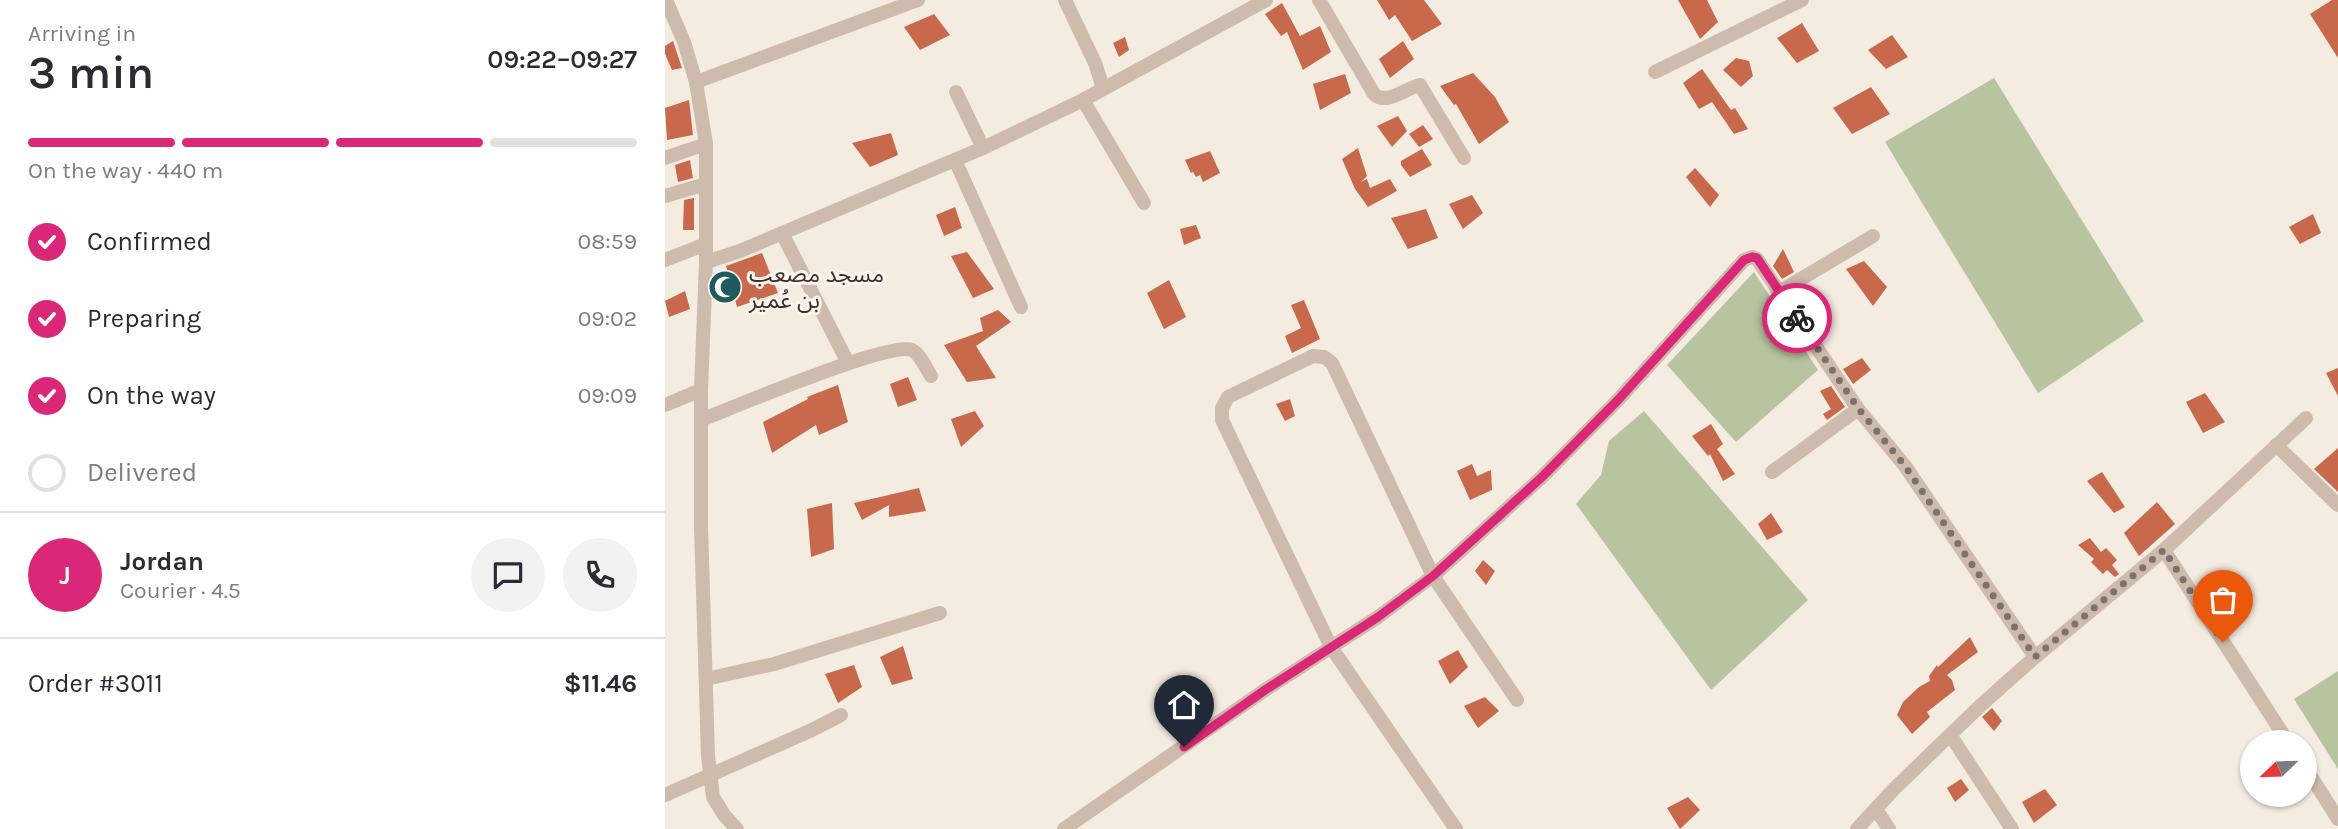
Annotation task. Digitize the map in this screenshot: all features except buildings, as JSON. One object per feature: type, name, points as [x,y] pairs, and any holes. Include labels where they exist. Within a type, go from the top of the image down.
[{"type":"street","points":[[666,0],[684,42],[696,82],[706,144],[701,526],[709,776],[713,797],[737,829]]},
{"type":"street","points":[[696,82],[918,0]]},
{"type":"street","points":[[1065,0],[1095,63],[1103,88]]},
{"type":"street","points":[[706,262],[782,233],[983,148],[1083,100],[1266,0]]},
{"type":"street","points":[[1319,0],[1374,94],[1385,99],[1420,85],[1464,158]]},
{"type":"street","points":[[1655,72],[1801,0]]},
{"type":"street","points":[[956,92],[983,148]]},
{"type":"street","points":[[1083,100],[1144,203]]},
{"type":"street","points":[[665,158],[706,144]]},
{"type":"street","points":[[955,160],[1021,307]]},
{"type":"street","points":[[665,196],[706,184]]},
{"type":"street","points":[[782,233],[848,363]]},
{"type":"street","points":[[1779,292],[1873,236]]},
{"type":"street","points":[[665,260],[706,243]]},
{"type":"street","points":[[1064,829],[1378,617],[1433,576],[1542,477],[1618,400],[1744,260],[1752,257],[1757,258],[1858,408],[1905,466],[2035,657]]},
{"type":"street","points":[[701,420],[848,363],[903,349],[916,353],[932,376]]},
{"type":"street","points":[[1455,829],[1331,647],[1222,420],[1222,408],[1228,397],[1313,356],[1324,357],[1332,363],[1433,576],[1517,699]]},
{"type":"street","points":[[665,405],[701,390]]},
{"type":"street","points":[[1772,472],[1858,408]]},
{"type":"street","points":[[1857,829],[1894,789],[2035,657],[2164,550],[2306,418]]},
{"type":"street","points":[[2276,445],[2338,505]]},
{"type":"street","points":[[2164,550],[2280,730]]},
{"type":"street","points":[[706,679],[774,664],[940,613]]},
{"type":"street","points":[[665,795],[841,715]]},
{"type":"street","points":[[1951,736],[2012,829]]},
{"type":"street","points":[[2317,786],[2338,819]]},
{"type":"street","points":[[1876,809],[1889,829]]},
{"type":"green space","points":[[1994,78],[2144,321],[2038,393],[1885,142]]},
{"type":"green space","points":[[1754,272],[1818,370],[1736,442],[1667,365]]},
{"type":"green space","points":[[1644,411],[1808,600],[1711,690],[1576,504],[1601,475],[1609,441]]},
{"type":"green space","points":[[2338,671],[2338,769],[2317,736],[2317,730],[2313,730],[2294,699]]},
{"type":"way so far","points":[[1797,318],[1858,408],[1905,466],[2035,657],[2164,550],[2223,642]]},
{"type":"place","name":"مسجد مصعب بن عُمير","points":[[725,287]]},
{"type":"route","points":[[1184,747],[1265,690],[1378,617],[1433,576],[1542,477],[1618,400],[1744,260],[1757,258],[1797,318]]}]
